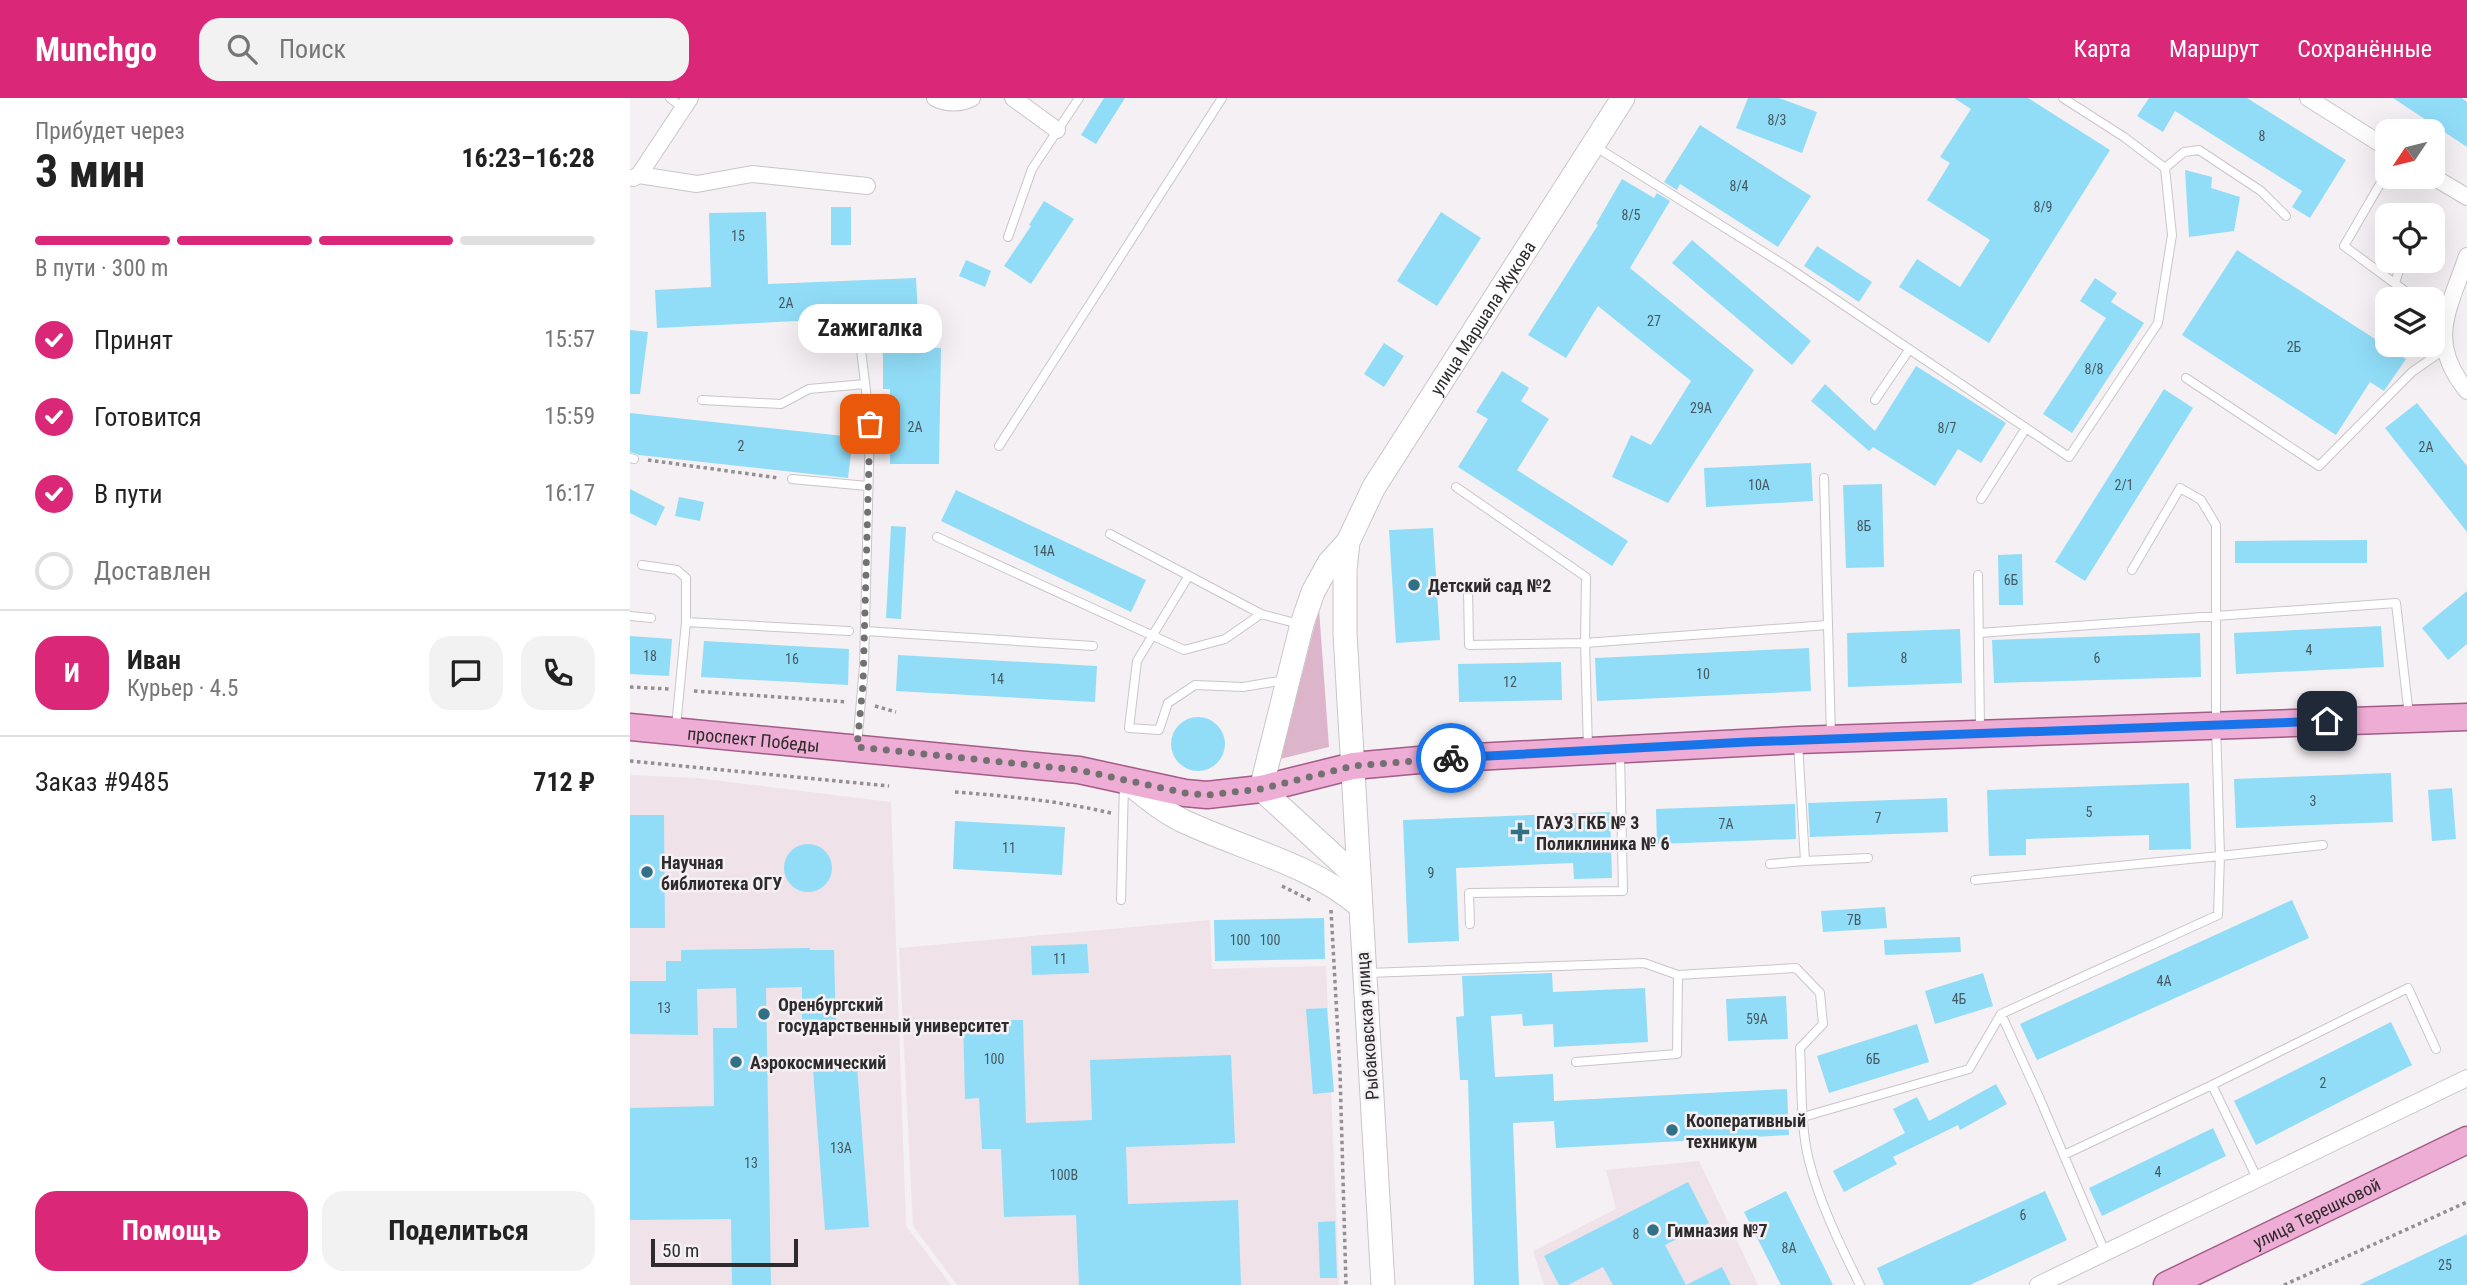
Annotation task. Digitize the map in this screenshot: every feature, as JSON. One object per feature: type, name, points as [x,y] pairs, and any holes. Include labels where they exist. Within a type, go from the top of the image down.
[{"type":"main road","name":"улица Маршала Жукова","points":[[1261,789],[1287,679],[1313,592],[1329,563],[1348,542],[1374,487],[1623,98]]},
{"type":"main road","name":"улица Маршала Жукова","points":[[1348,542],[1345,634],[1353,766]]},
{"type":"main road","name":"проспект Победы","points":[[630,727],[1079,770],[1185,793],[1207,795],[1261,789],[1353,766],[1419,760],[1798,740],[2467,717]]},
{"type":"main road","name":"Рыбаковская улица","points":[[1353,766],[1382,1285]]},
{"type":"main road","points":[[1124,779],[1148,800],[1179,819],[1337,887],[1359,905]]},
{"type":"main road","points":[[1261,789],[1358,878]]},
{"type":"main road","name":"улица Терешковой","points":[[2167,1285],[2467,1140]]},
{"type":"street","points":[[935,98],[940,102],[965,102],[972,98]]},
{"type":"street","points":[[1013,98],[1057,130]]},
{"type":"street","points":[[2308,98],[2375,140]]},
{"type":"street","points":[[681,101],[635,178],[697,184],[752,174],[867,186]]},
{"type":"street","points":[[2445,184],[2467,197]]},
{"type":"street","points":[[2445,303],[2467,256]]},
{"type":"street","points":[[2445,349],[2451,366],[2467,391]]},
{"type":"street","points":[[2038,1285],[2467,1077]]},
{"type":"lane","points":[[1008,237],[1032,169],[1079,98]]},
{"type":"lane","points":[[999,446],[1222,98]]},
{"type":"lane","points":[[1593,145],[1775,259],[2069,457],[2158,323],[2172,235],[2165,168],[2124,137],[2063,98]]},
{"type":"lane","points":[[2165,168],[2184,152],[2199,150],[2261,191],[2286,216]]},
{"type":"lane","points":[[2377,189],[2344,246],[2399,287]]},
{"type":"lane","points":[[2395,284],[2398,273]]},
{"type":"lane","points":[[857,747],[865,631],[870,424],[859,333]]},
{"type":"lane","points":[[1875,400],[1909,351]]},
{"type":"lane","points":[[2186,378],[2319,466],[2412,372],[2434,357]]},
{"type":"lane","points":[[702,400],[781,404],[809,390],[865,384]]},
{"type":"lane","points":[[1981,499],[2026,428]]},
{"type":"lane","points":[[1824,478],[1832,739]]},
{"type":"lane","points":[[792,479],[867,485]]},
{"type":"lane","points":[[1456,487],[1586,577],[1588,750]]},
{"type":"lane","points":[[1803,1117],[1969,1069],[2001,1014],[2218,915],[2220,856],[2216,724],[2217,525],[2201,500],[2180,488],[2132,570]]},
{"type":"lane","points":[[1110,534],[1261,614],[1302,624]]},
{"type":"lane","points":[[937,537],[1184,650],[1225,639],[1261,614]]},
{"type":"lane","points":[[642,565],[677,570],[686,578],[686,622],[676,731]]},
{"type":"lane","points":[[1978,575],[1980,733]]},
{"type":"lane","points":[[1188,577],[1137,661],[1129,728],[1159,730],[1168,702],[1195,685],[1243,687],[1287,679]]},
{"type":"lane","points":[[1468,589],[1469,645],[1585,643],[1827,625]]},
{"type":"lane","points":[[1979,633],[2396,603],[2410,719]]},
{"type":"lane","points":[[630,616],[651,618]]},
{"type":"lane","points":[[686,622],[849,631]]},
{"type":"lane","points":[[865,631],[1093,646]]},
{"type":"lane","points":[[1798,740],[1805,862]]},
{"type":"lane","points":[[1470,924],[1469,893],[1623,891],[1620,748]]},
{"type":"lane","points":[[1121,900],[1124,779]]},
{"type":"lane","points":[[1975,880],[2323,845]]},
{"type":"lane","points":[[1770,864],[1868,858]]},
{"type":"lane","points":[[1363,974],[1644,963],[1678,975],[1796,968],[1820,992],[1823,1024],[1800,1048],[1808,1160],[1837,1239],[1860,1285]]},
{"type":"lane","points":[[1576,1062],[1677,1054],[1678,975]]},
{"type":"lane","points":[[2064,1155],[2408,988],[2436,1049]]},
{"type":"lane","points":[[2001,1014],[2105,1252]]},
{"type":"lane","points":[[2212,1085],[2257,1178]]},
{"type":"path","points":[[632,458],[792,479]]},
{"type":"path","points":[[630,687],[862,703],[896,712]]},
{"type":"path","points":[[630,761],[888,786]]},
{"type":"path","points":[[955,792],[1074,804],[1122,815]]},
{"type":"path","points":[[1272,881],[1318,904]]},
{"type":"path","points":[[1346,1285],[1340,1072],[1331,904],[1359,905]]},
{"type":"path","points":[[2284,1285],[2467,1202]]},
{"type":"shaded area","points":[[1319,609],[1329,747],[1280,759]]},
{"type":"shaded area","name":"Оренбургский государственный университет","points":[[630,775],[697,778],[891,802],[906,1226],[951,1285],[630,1285]]},
{"type":"shaded area","points":[[1210,920],[1212,969],[1326,966],[1339,1285],[957,1285],[913,1226],[899,948]]},
{"type":"shaded area","name":"Гимназия №7","points":[[1699,1161],[1758,1285],[1544,1285],[1533,1251],[1616,1209],[1606,1170]]},
{"type":"building","points":[[1104,98],[1125,98],[1096,144],[1081,135]]},
{"type":"building","points":[[1748,98],[1779,98],[1817,112],[1802,153],[1736,128]]},
{"type":"building","points":[[1954,98],[2028,98],[2110,150],[1989,343],[1899,287],[1917,259],[1960,287],[1990,240],[1927,200],[1950,163],[1940,157],[1971,109]]},
{"type":"building","points":[[2149,98],[2247,98],[2346,160],[2310,218],[2292,207],[2302,191],[2175,111],[2163,132],[2137,116]]},
{"type":"building","points":[[2393,98],[2462,98],[2467,102],[2467,147],[2445,132],[2445,119],[2425,119]]},
{"type":"building","points":[[1700,125],[1811,196],[1778,247],[1680,184],[1677,190],[1664,182]]},
{"type":"building","points":[[2185,170],[2212,177],[2211,188],[2240,197],[2234,231],[2189,237]]},
{"type":"building","points":[[1622,179],[1654,198],[1657,193],[1670,201],[1630,268],[1754,370],[1668,503],[1612,477],[1631,435],[1651,445],[1691,381],[1598,306],[1566,358],[1528,335],[1598,225],[1596,224]]},
{"type":"building","points":[[1044,201],[1074,219],[1031,284],[1004,266]]},
{"type":"building","points":[[831,207],[851,207],[851,245],[831,245]]},
{"type":"building","points":[[766,212],[768,284],[916,278],[918,315],[657,328],[655,290],[711,287],[709,213]]},
{"type":"building","points":[[1441,212],[1481,238],[1437,306],[1397,281]]},
{"type":"building","points":[[1692,240],[1811,341],[1792,365],[1672,263]]},
{"type":"building","points":[[1817,246],[1872,282],[1859,302],[1804,266]]},
{"type":"building","points":[[2237,250],[2375,339],[2375,357],[2406,359],[2384,391],[2370,382],[2336,435],[2182,335]]},
{"type":"building","points":[[966,260],[991,271],[985,287],[959,276]]},
{"type":"building","points":[[2095,278],[2117,293],[2111,302],[2144,323],[2072,433],[2043,414],[2106,318],[2080,301]]},
{"type":"building","points":[[630,330],[648,332],[640,394],[630,394]]},
{"type":"building","points":[[1384,343],[1404,356],[1384,387],[1364,374]]},
{"type":"building","points":[[883,347],[941,348],[939,464],[890,464],[890,389],[883,389]]},
{"type":"building","points":[[1916,366],[2006,423],[1981,463],[1958,449],[1935,486],[1873,447],[1869,451],[1811,401],[1825,384],[1875,431]]},
{"type":"building","points":[[1502,371],[1529,388],[1521,401],[1549,419],[1517,470],[1628,541],[1612,566],[1458,467],[1488,419],[1476,412]]},
{"type":"building","points":[[2164,389],[2193,408],[2085,581],[2055,562]]},
{"type":"building","points":[[2417,403],[2467,466],[2467,532],[2385,428]]},
{"type":"building","points":[[630,413],[853,437],[848,478],[639,455],[630,452]]},
{"type":"building","points":[[1811,463],[1813,501],[1706,507],[1704,468]]},
{"type":"building","points":[[1882,484],[1884,567],[1846,568],[1843,485]]},
{"type":"building","points":[[630,489],[665,507],[656,526],[630,513]]},
{"type":"building","points":[[956,490],[1146,580],[1131,612],[941,521]]},
{"type":"building","points":[[679,497],[704,502],[700,521],[675,516]]},
{"type":"building","points":[[891,526],[906,527],[901,619],[886,618]]},
{"type":"building","name":"Детский сад №2","points":[[1433,528],[1440,640],[1396,643],[1389,530]]},
{"type":"building","points":[[2367,540],[2367,563],[2235,563],[2235,541]]},
{"type":"building","points":[[2022,554],[2023,605],[1999,605],[1998,555]]},
{"type":"building","points":[[2467,591],[2467,644],[2448,660],[2422,628]]},
{"type":"building","points":[[2381,626],[2384,667],[2236,674],[2234,633]]},
{"type":"building","points":[[1960,629],[1962,683],[1848,687],[1847,633]]},
{"type":"building","points":[[2200,633],[2201,677],[1994,683],[1992,640]]},
{"type":"building","points":[[630,636],[672,639],[669,676],[630,674]]},
{"type":"building","points":[[704,641],[849,649],[848,685],[701,677]]},
{"type":"building","points":[[1809,648],[1811,691],[1597,701],[1595,658]]},
{"type":"building","points":[[898,655],[1097,666],[1095,702],[896,691]]},
{"type":"building","points":[[1561,662],[1562,700],[1459,702],[1458,664]]},
{"type":"building","points":[[1203,717],[1213,721],[1221,729],[1225,744],[1221,759],[1213,767],[1193,771],[1183,767],[1175,759],[1171,739],[1175,729],[1183,721]]},
{"type":"building","points":[[2391,773],[2393,822],[2236,828],[2234,779]]},
{"type":"building","points":[[2189,783],[2191,849],[2149,850],[2149,835],[2026,839],[2026,855],[1989,856],[1987,790]]},
{"type":"building","points":[[2452,788],[2456,839],[2432,841],[2428,790]]},
{"type":"building","points":[[1947,798],[1948,832],[1810,837],[1808,803]]},
{"type":"building","points":[[1795,804],[1796,839],[1657,844],[1656,809]]},
{"type":"building","points":[[1610,812],[1612,878],[1574,879],[1573,863],[1456,868],[1459,941],[1408,943],[1403,820]]},
{"type":"building","name":"Научная библиотека ОГУ","points":[[630,815],[664,815],[665,928],[630,928]]},
{"type":"building","points":[[955,821],[1065,827],[1062,875],[953,869]]},
{"type":"building","points":[[808,844],[825,851],[832,868],[825,885],[808,892],[791,885],[784,868],[791,851]]},
{"type":"building","points":[[2292,900],[2309,938],[2037,1060],[2020,1024]]},
{"type":"building","points":[[1885,907],[1887,928],[1823,932],[1821,911]]},
{"type":"building","points":[[1324,918],[1325,959],[1215,961],[1214,920]]},
{"type":"building","points":[[1960,937],[1961,952],[1885,955],[1884,940]]},
{"type":"building","points":[[1087,944],[1089,973],[1032,975],[1031,946]]},
{"type":"building","points":[[681,950],[834,950],[836,1030],[802,1030],[802,987],[766,988],[771,1285],[732,1285],[731,1219],[630,1220],[630,1108],[714,1106],[713,1028],[737,1028],[736,988],[697,989],[698,1035],[630,1034],[630,981],[666,981],[666,961],[681,961]]},
{"type":"building","name":"Кооперативный техникум","points":[[1552,973],[1553,992],[1645,988],[1648,1042],[1554,1047],[1553,1024],[1523,1026],[1522,1014],[1491,1016],[1495,1077],[1553,1074],[1554,1101],[1787,1089],[1789,1135],[1556,1148],[1554,1121],[1513,1123],[1519,1285],[1474,1285],[1468,1080],[1460,1080],[1456,1017],[1464,1016],[1462,976]]},
{"type":"building","points":[[1983,973],[1993,1006],[1935,1024],[1925,991]]},
{"type":"building","points":[[1786,996],[1788,1039],[1728,1041],[1726,999]]},
{"type":"building","points":[[1327,1008],[1334,1092],[1313,1094],[1306,1009]]},
{"type":"building","points":[[1023,1020],[1026,1123],[1092,1120],[1090,1060],[1231,1055],[1235,1143],[1126,1147],[1128,1204],[1238,1200],[1241,1285],[1079,1285],[1076,1215],[1004,1217],[1001,1149],[982,1149],[979,1098],[965,1099],[963,1021]]},
{"type":"building","points":[[2391,1022],[2412,1065],[2256,1145],[2234,1101]]},
{"type":"building","points":[[1917,1024],[1929,1062],[1829,1093],[1817,1056]]},
{"type":"building","points":[[857,1066],[869,1227],[825,1230],[813,1070]]},
{"type":"building","points":[[1996,1084],[2007,1104],[1960,1130],[1958,1125],[1893,1157],[1897,1164],[1844,1192],[1833,1171],[1905,1133],[1893,1109],[1917,1097],[1929,1121]]},
{"type":"building","points":[[2213,1128],[2226,1156],[2102,1216],[2089,1188]]},
{"type":"building","points":[[1688,1182],[1709,1223],[1665,1245],[1686,1285],[1613,1285],[1603,1267],[1568,1285],[1559,1285],[1544,1256]]},
{"type":"building","points":[[1786,1191],[1833,1285],[1781,1285],[1744,1212]]},
{"type":"building","points":[[2045,1191],[2067,1240],[1970,1285],[1884,1285],[1877,1268]]},
{"type":"building","points":[[1335,1221],[1337,1278],[1320,1278],[1318,1222]]},
{"type":"building","points":[[2467,1234],[2467,1285],[2359,1285]]},
{"type":"building","points":[[1722,1267],[1731,1285],[1686,1285]]},
{"type":"way so far","points":[[870,424],[863,684],[857,747],[1079,770],[1185,793],[1207,795],[1261,789],[1353,766],[1451,758]]},
{"type":"place","name":"Zажигалка","points":[[870,424]]},
{"type":"place","name":"Детский сад №2","points":[[1414,585]]},
{"type":"place","name":"ГАУЗ ГКБ № 3 Поликлиника № 6","points":[[1520,832]]},
{"type":"place","name":"Научная библиотека ОГУ","points":[[647,872]]},
{"type":"place","name":"Оренбургский государственный университет","points":[[764,1014]]},
{"type":"place","name":"Аэрокосмический","points":[[736,1062]]},
{"type":"place","name":"Кооперативный техникум","points":[[1672,1130]]},
{"type":"place","name":"Гимназия №7","points":[[1653,1230]]},
{"type":"route","points":[[1451,758],[1747,742],[2327,721]]}]
